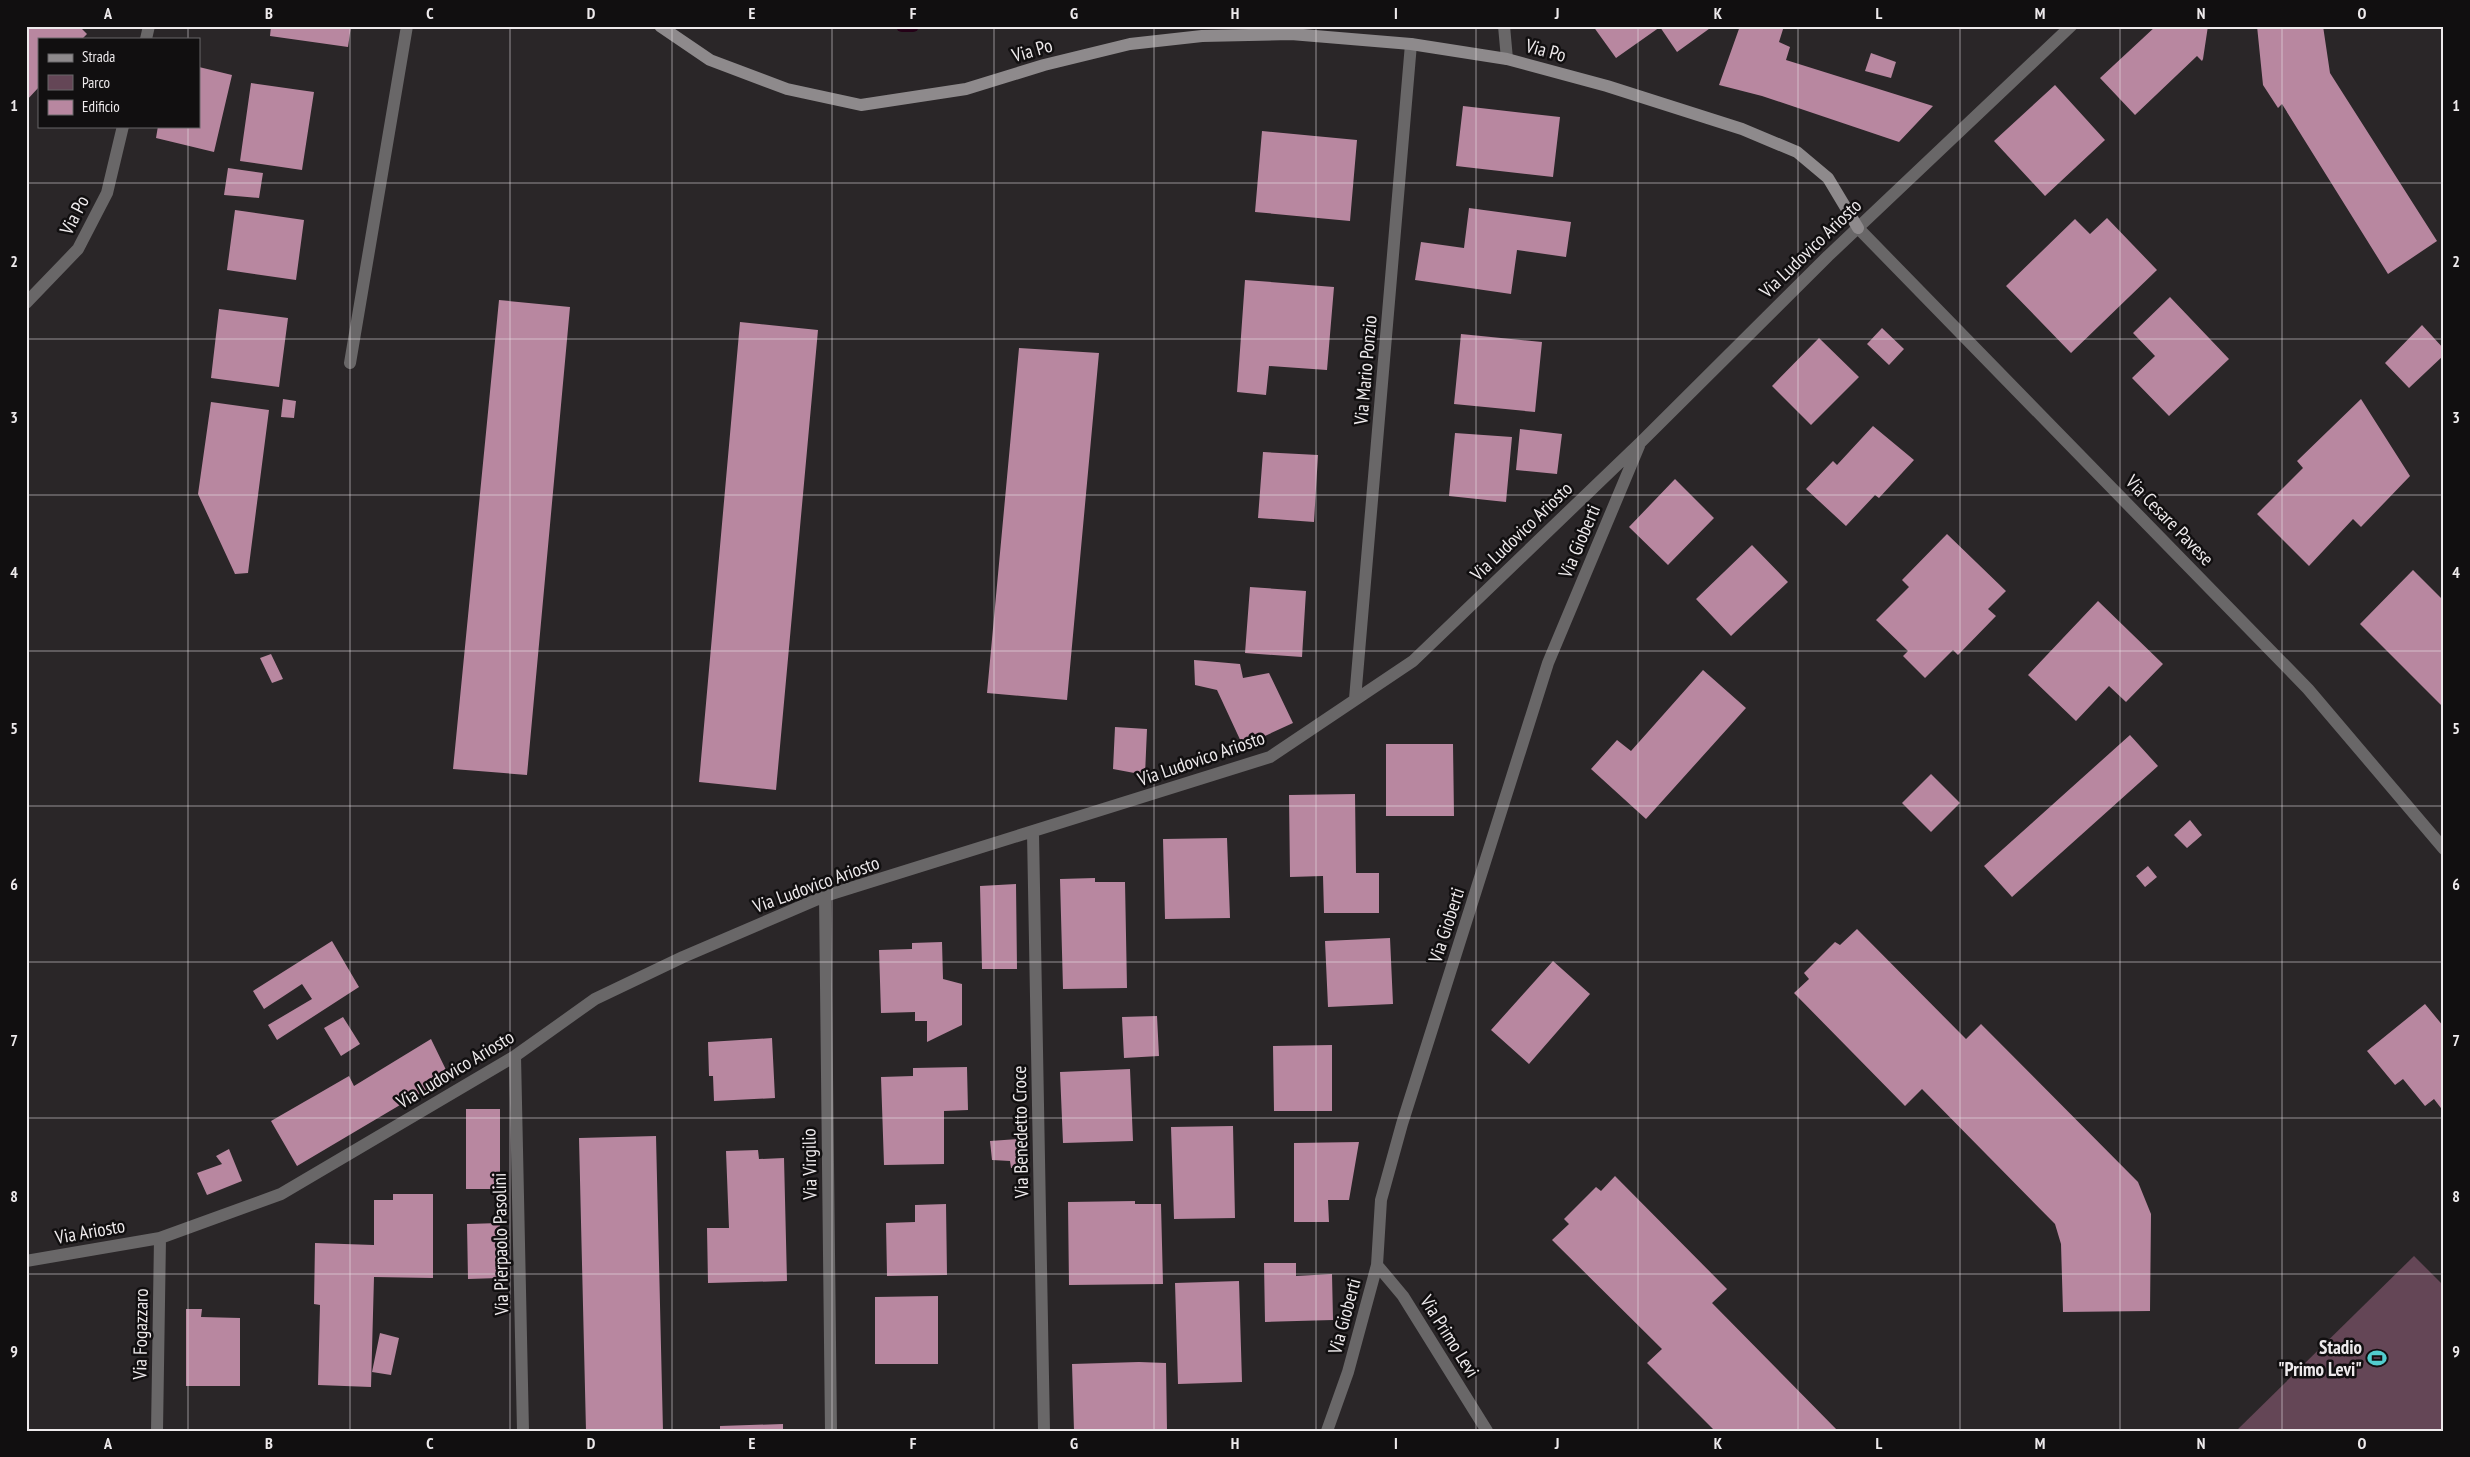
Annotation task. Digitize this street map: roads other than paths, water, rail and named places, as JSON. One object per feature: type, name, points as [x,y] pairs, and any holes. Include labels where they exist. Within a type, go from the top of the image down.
[{"type":"street","points":[[146,38],[150,26]]},
{"type":"street","points":[[350,363],[407,26]]},
{"type":"street","name":"Via Po","points":[[660,26],[710,60],[787,89],[861,105],[966,90],[1044,66],[1130,44],[1202,36],[1291,34],[1411,44],[1507,59],[1607,86],[1742,128],[1797,152],[1828,178],[1858,228]]},
{"type":"street","points":[[1504,26],[1507,59]]},
{"type":"street","name":"Via Ludovico Ariosto","points":[[160,1238],[281,1194],[515,1056],[595,999],[683,957],[826,896],[1033,833],[1270,757],[1413,661],[1641,442],[1858,228],[2071,26]]},
{"type":"street","name":"Via Mario Ponzio","points":[[1355,699],[1411,44]]},
{"type":"street","name":"Via Po","points":[[26,303],[78,249],[107,194],[123,128]]},
{"type":"street","name":"Via Cesare Pavese","points":[[1858,228],[2308,689],[2444,849]]},
{"type":"street","name":"Via Gioberti","points":[[1327,1431],[1348,1372],[1377,1265],[1381,1200],[1402,1124],[1548,663],[1641,442]]},
{"type":"street","name":"Via Benedetto Croce","points":[[1033,833],[1044,1431]]},
{"type":"street","name":"Via Virgilio","points":[[826,896],[831,1431]]},
{"type":"street","name":"Via Pierpaolo Pasolini","points":[[515,1056],[523,1431]]},
{"type":"street","name":"Via Ariosto","points":[[26,1261],[160,1238]]},
{"type":"street","name":"Via Fogazzaro","points":[[158,1431],[160,1238]]},
{"type":"street","name":"Via Primo Levi","points":[[1377,1265],[1403,1296],[1487,1431]]},
{"type":"waterway","points":[[902,26],[913,26]]},
{"type":"place","name":"Stadio \"Primo Levi\"","points":[[2377,1358]]}]
